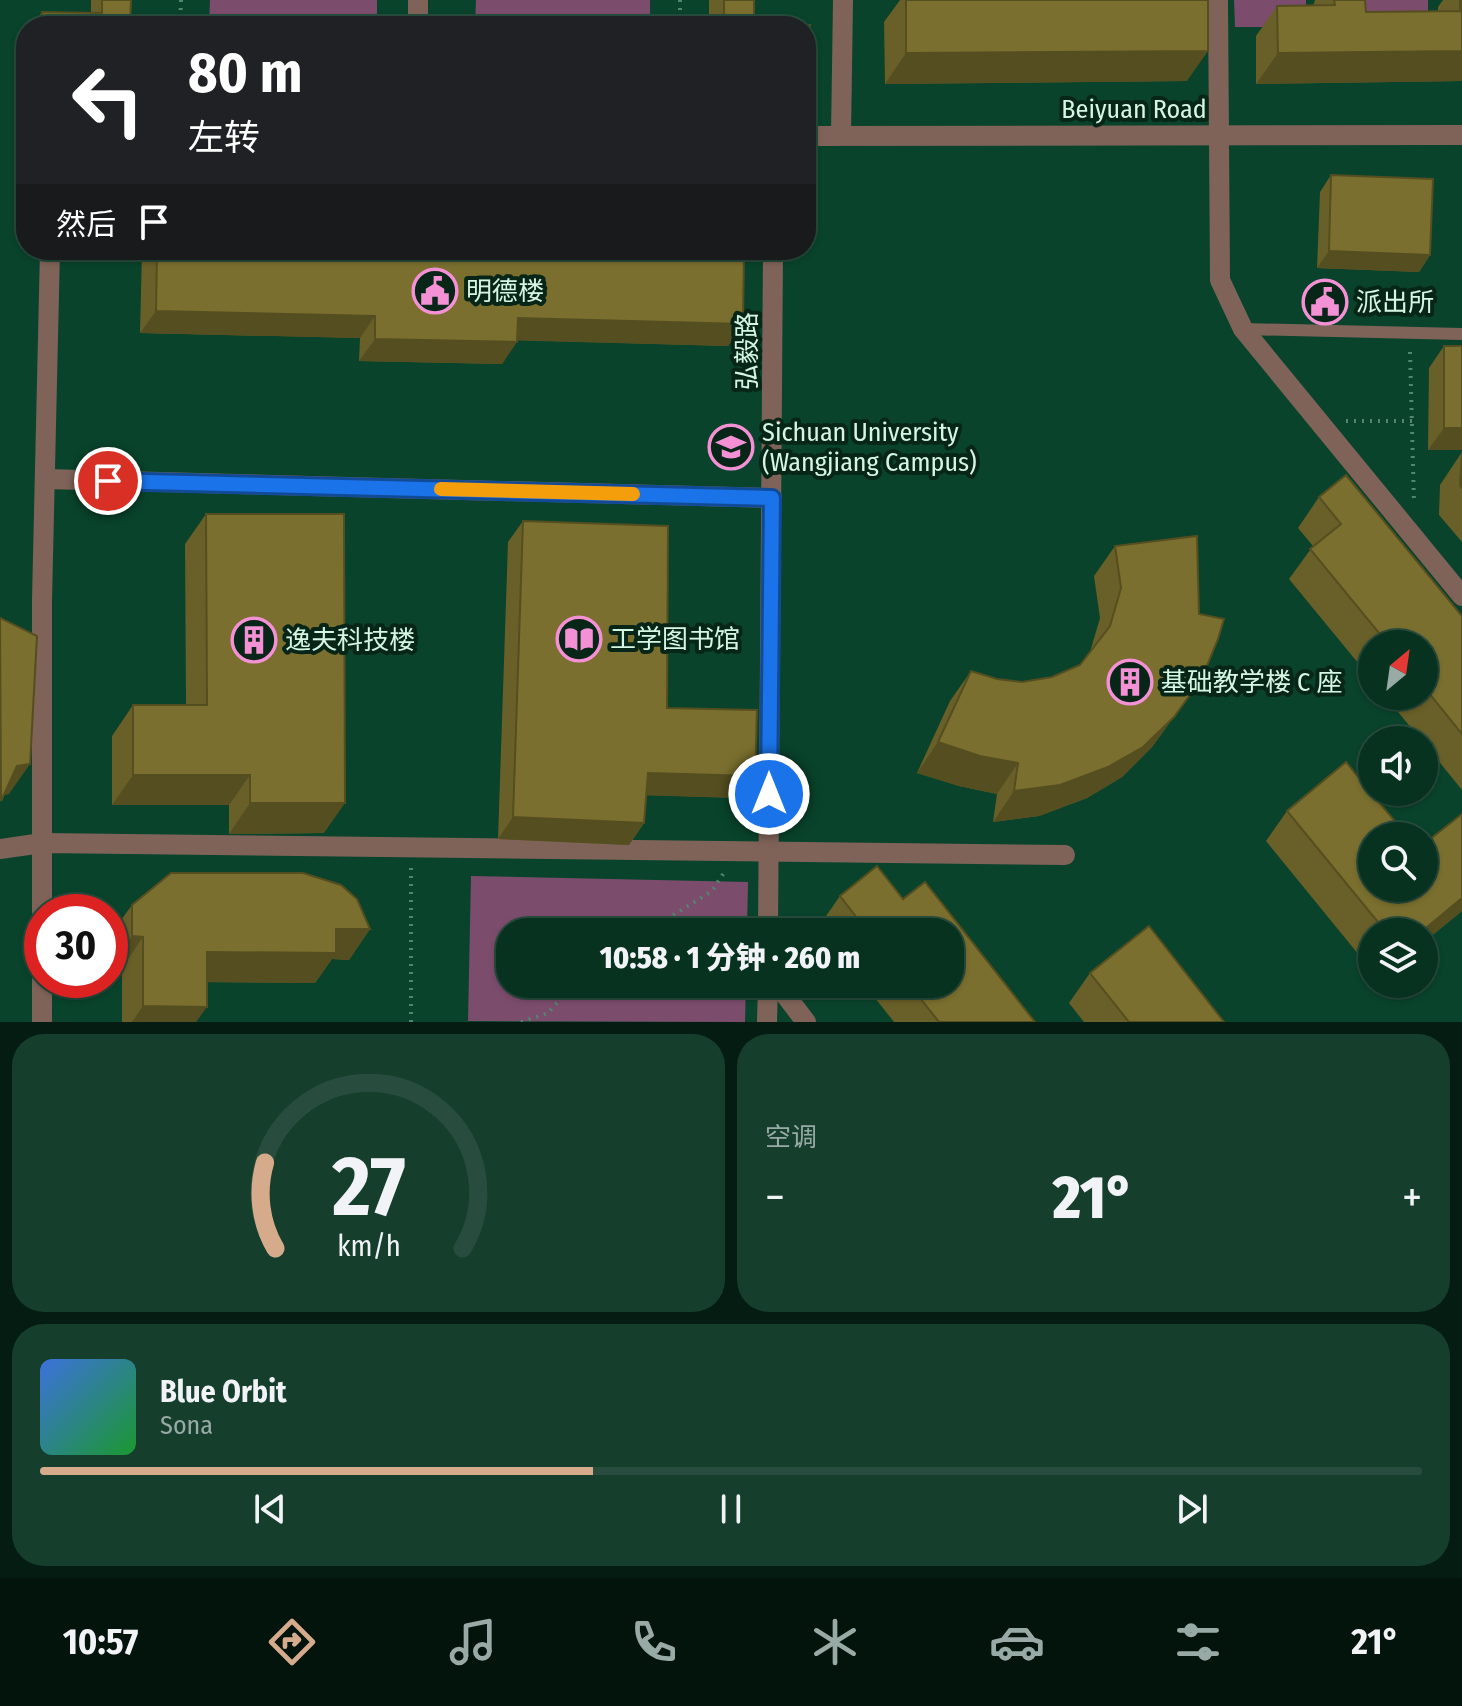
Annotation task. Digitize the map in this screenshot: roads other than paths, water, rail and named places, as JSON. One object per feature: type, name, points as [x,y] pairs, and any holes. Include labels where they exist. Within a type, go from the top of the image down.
[{"type":"street","points":[[841,135],[843,0]]},
{"type":"street","points":[[1218,0],[1220,280],[1243,329],[1462,596]]},
{"type":"street","name":"Beiyuan Road","points":[[816,136],[1462,135]]},
{"type":"street","points":[[42,894],[50,260]]},
{"type":"street","name":"弘毅路","points":[[768,918],[773,260]]},
{"type":"street","points":[[45,479],[772,498]]},
{"type":"street","points":[[0,849],[42,843],[769,854],[1065,855]]},
{"type":"street","points":[[42,998],[42,1022]]},
{"type":"street","points":[[767,1022],[768,998]]},
{"type":"street","points":[[788,998],[806,1022]]},
{"type":"lane","points":[[1243,329],[1462,334]]},
{"type":"place","name":"明德楼","points":[[435,291]]},
{"type":"place","name":"派出所","points":[[1325,302]]},
{"type":"place","name":"Sichuan University (Wangjiang Campus)","points":[[731,447]]},
{"type":"place","name":"工学图书馆","points":[[579,639]]},
{"type":"place","name":"逸夫科技楼","points":[[254,640]]},
{"type":"place","name":"基础教学楼 C 座","points":[[1130,682]]}]
